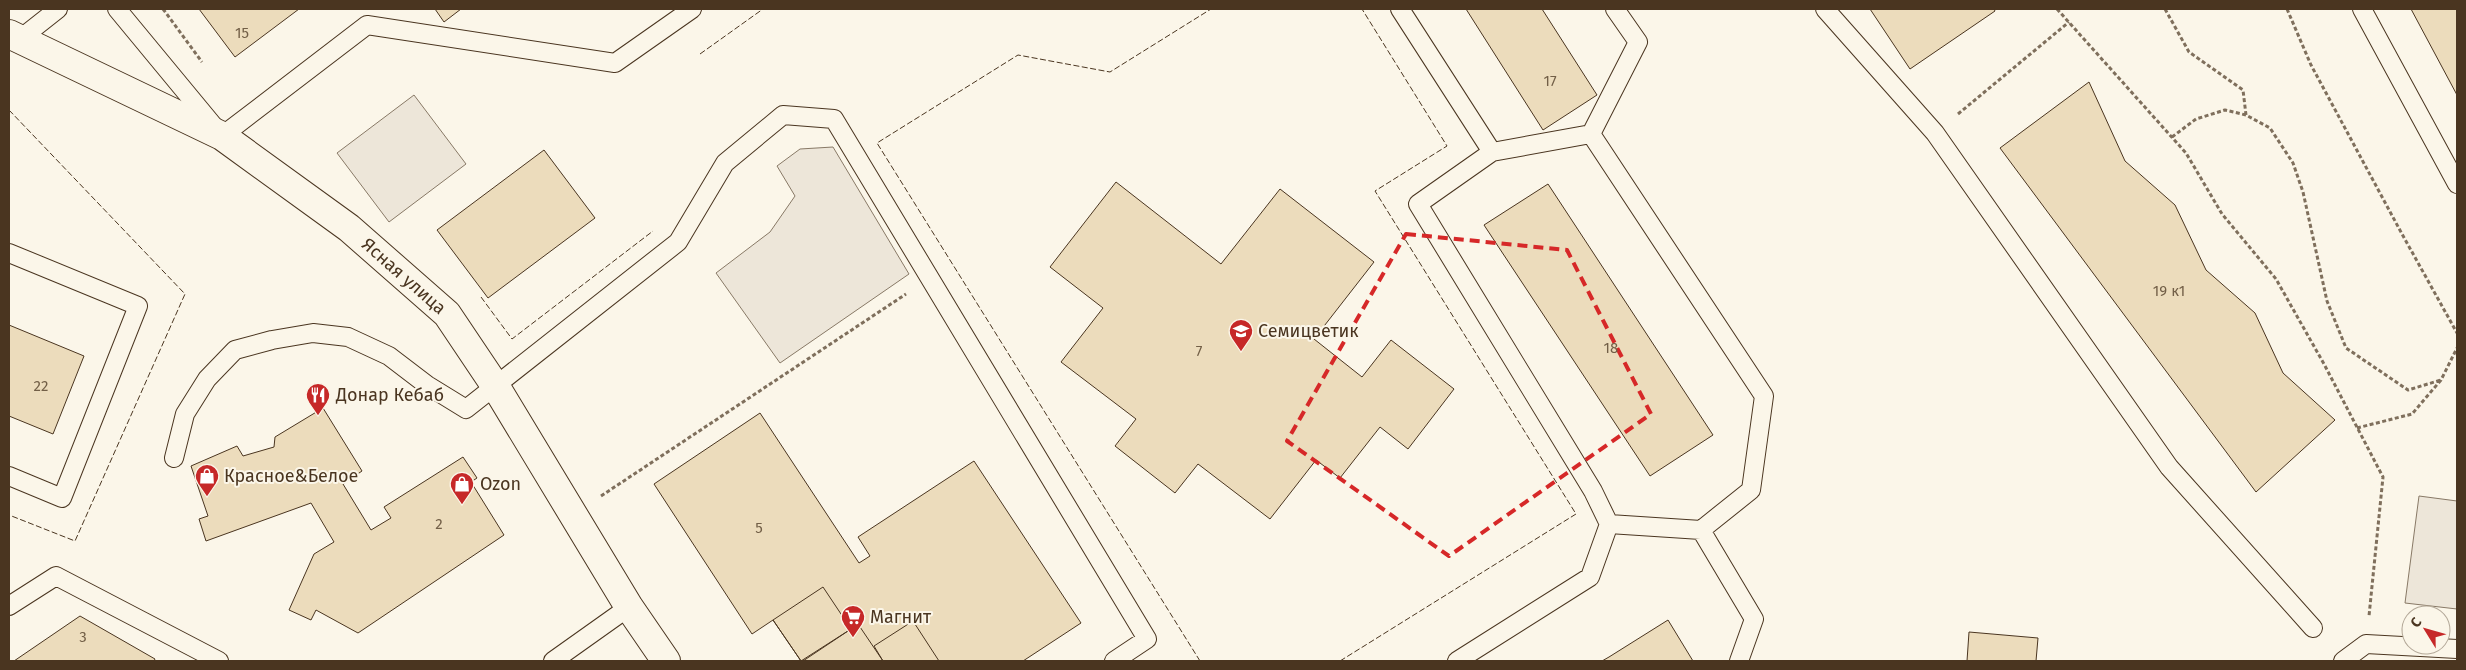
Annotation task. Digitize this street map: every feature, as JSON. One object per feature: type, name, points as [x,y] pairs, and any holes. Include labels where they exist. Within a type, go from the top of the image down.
[{"type":"street","name":"Ясная улица","points":[[14,36],[222,136],[349,228],[446,314],[496,387],[629,607],[666,661]]},
{"type":"lane","points":[[14,36],[58,9]]},
{"type":"lane","points":[[117,9],[222,136],[367,25],[615,63],[692,9]]},
{"type":"lane","points":[[1400,9],[1492,152]]},
{"type":"lane","points":[[1591,134],[1638,42],[1615,9]]},
{"type":"lane","points":[[1825,9],[1934,133],[2169,467],[2313,628]]},
{"type":"lane","points":[[2362,9],[2457,184]]},
{"type":"lane","points":[[174,458],[185,414],[207,379],[235,350],[272,340],[313,333],[348,337],[389,356],[427,385],[466,409],[678,242],[725,164],[783,115],[834,119],[1147,639],[1114,661]]},
{"type":"lane","points":[[1457,661],[1590,577],[1609,524],[1593,491],[1418,204],[1492,152],[1591,134]]},
{"type":"lane","points":[[1591,134],[1764,396],[1751,490],[1701,530],[1609,524]]},
{"type":"lane","points":[[9,253],[138,306],[62,498],[9,476]]},
{"type":"lane","points":[[1701,530],[1754,619],[1738,661]]},
{"type":"lane","points":[[9,606],[56,576],[219,661]]},
{"type":"lane","points":[[561,659],[629,607]]},
{"type":"lane","points":[[2343,661],[2366,644],[2457,649]]},
{"type":"path","points":[[163,9],[204,65]]},
{"type":"path","points":[[2057,9],[2186,153],[2222,214],[2276,279],[2383,477],[2366,644]]},
{"type":"path","points":[[2165,9],[2189,52],[2207,67],[2244,90],[2246,115]]},
{"type":"path","points":[[2287,9],[2311,65],[2457,333]]},
{"type":"path","points":[[1934,133],[2069,22]]},
{"type":"path","points":[[2172,137],[2196,119],[2225,110],[2246,115],[2270,128],[2293,163],[2304,192],[2328,301],[2346,348],[2408,390],[2441,380]]},
{"type":"path","points":[[573,515],[930,279]]},
{"type":"path","points":[[2357,428],[2412,414],[2441,380],[2457,348]]},
{"type":"highlighted area","points":[[1406,234],[1567,250],[1651,414],[1449,556],[1287,441]]},
{"type":"shaded area","points":[[414,95],[466,164],[389,222],[337,153]]},
{"type":"shaded area","points":[[833,147],[909,274],[780,363],[716,273],[770,232],[795,196],[777,166],[800,149]]},
{"type":"shaded area","points":[[2419,496],[2457,501],[2457,609],[2451,608],[2451,605],[2405,603]]},
{"type":"building","points":[[199,9],[299,9],[235,57]]},
{"type":"building","points":[[435,9],[461,9],[444,22]]},
{"type":"building","points":[[1466,9],[1542,9],[1597,95],[1543,130]]},
{"type":"building","points":[[1870,9],[1994,9],[1995,11],[1910,69]]},
{"type":"building","points":[[2411,9],[2457,9],[2457,95]]},
{"type":"building","points":[[2089,82],[2125,161],[2175,205],[2206,270],[2255,313],[2283,373],[2335,420],[2256,492],[2000,148]]},
{"type":"building","points":[[544,150],[595,218],[488,298],[437,230]]},
{"type":"building","points":[[1116,182],[1221,264],[1280,189],[1374,262],[1314,339],[1362,377],[1391,340],[1454,389],[1408,449],[1380,427],[1340,478],[1316,460],[1270,519],[1198,464],[1175,493],[1115,446],[1136,419],[1061,362],[1103,308],[1050,267]]},
{"type":"building","points":[[1548,184],[1713,435],[1650,476],[1484,225]]},
{"type":"building","points":[[9,325],[84,356],[53,434],[9,416]]},
{"type":"building","points":[[323,408],[362,471],[343,484],[371,530],[391,518],[384,507],[463,457],[477,478],[471,482],[504,535],[358,633],[316,610],[311,620],[289,610],[314,554],[334,542],[311,503],[206,541],[199,519],[208,516],[191,466],[237,446],[243,456],[274,447],[275,437]]},
{"type":"building","points":[[760,413],[859,563],[870,556],[858,537],[974,461],[1081,623],[1023,661],[801,661],[773,620],[752,634],[654,484]]},
{"type":"building","points":[[823,587],[851,629],[801,661],[773,620]]},
{"type":"building","points":[[80,616],[155,659],[154,661],[14,661]]},
{"type":"building","points":[[1668,620],[1693,661],[1602,661],[1609,657]]},
{"type":"building","points":[[913,621],[939,661],[883,661],[874,646]]},
{"type":"building","name":"Магнит","points":[[858,624],[883,661],[803,661],[851,629]]},
{"type":"building","points":[[1969,632],[2038,638],[2036,661],[1967,661]]},
{"type":"fence","points":[[700,54],[763,9]]},
{"type":"fence","points":[[1200,661],[877,143],[1018,55],[1110,72],[1211,9]]},
{"type":"fence","points":[[1340,661],[1576,514],[1375,191],[1447,146],[1362,9]]},
{"type":"fence","points":[[9,110],[185,294],[75,541],[9,515]]},
{"type":"fence","points":[[481,297],[512,339],[653,231]]},
{"type":"place","name":"Семицветик","points":[[1241,352]]},
{"type":"place","name":"Донар Кебаб","points":[[318,416]]},
{"type":"place","name":"Красное&Белое","points":[[207,497]]},
{"type":"place","name":"Ozon","points":[[462,505]]},
{"type":"place","name":"Магнит","points":[[853,638]]}]
